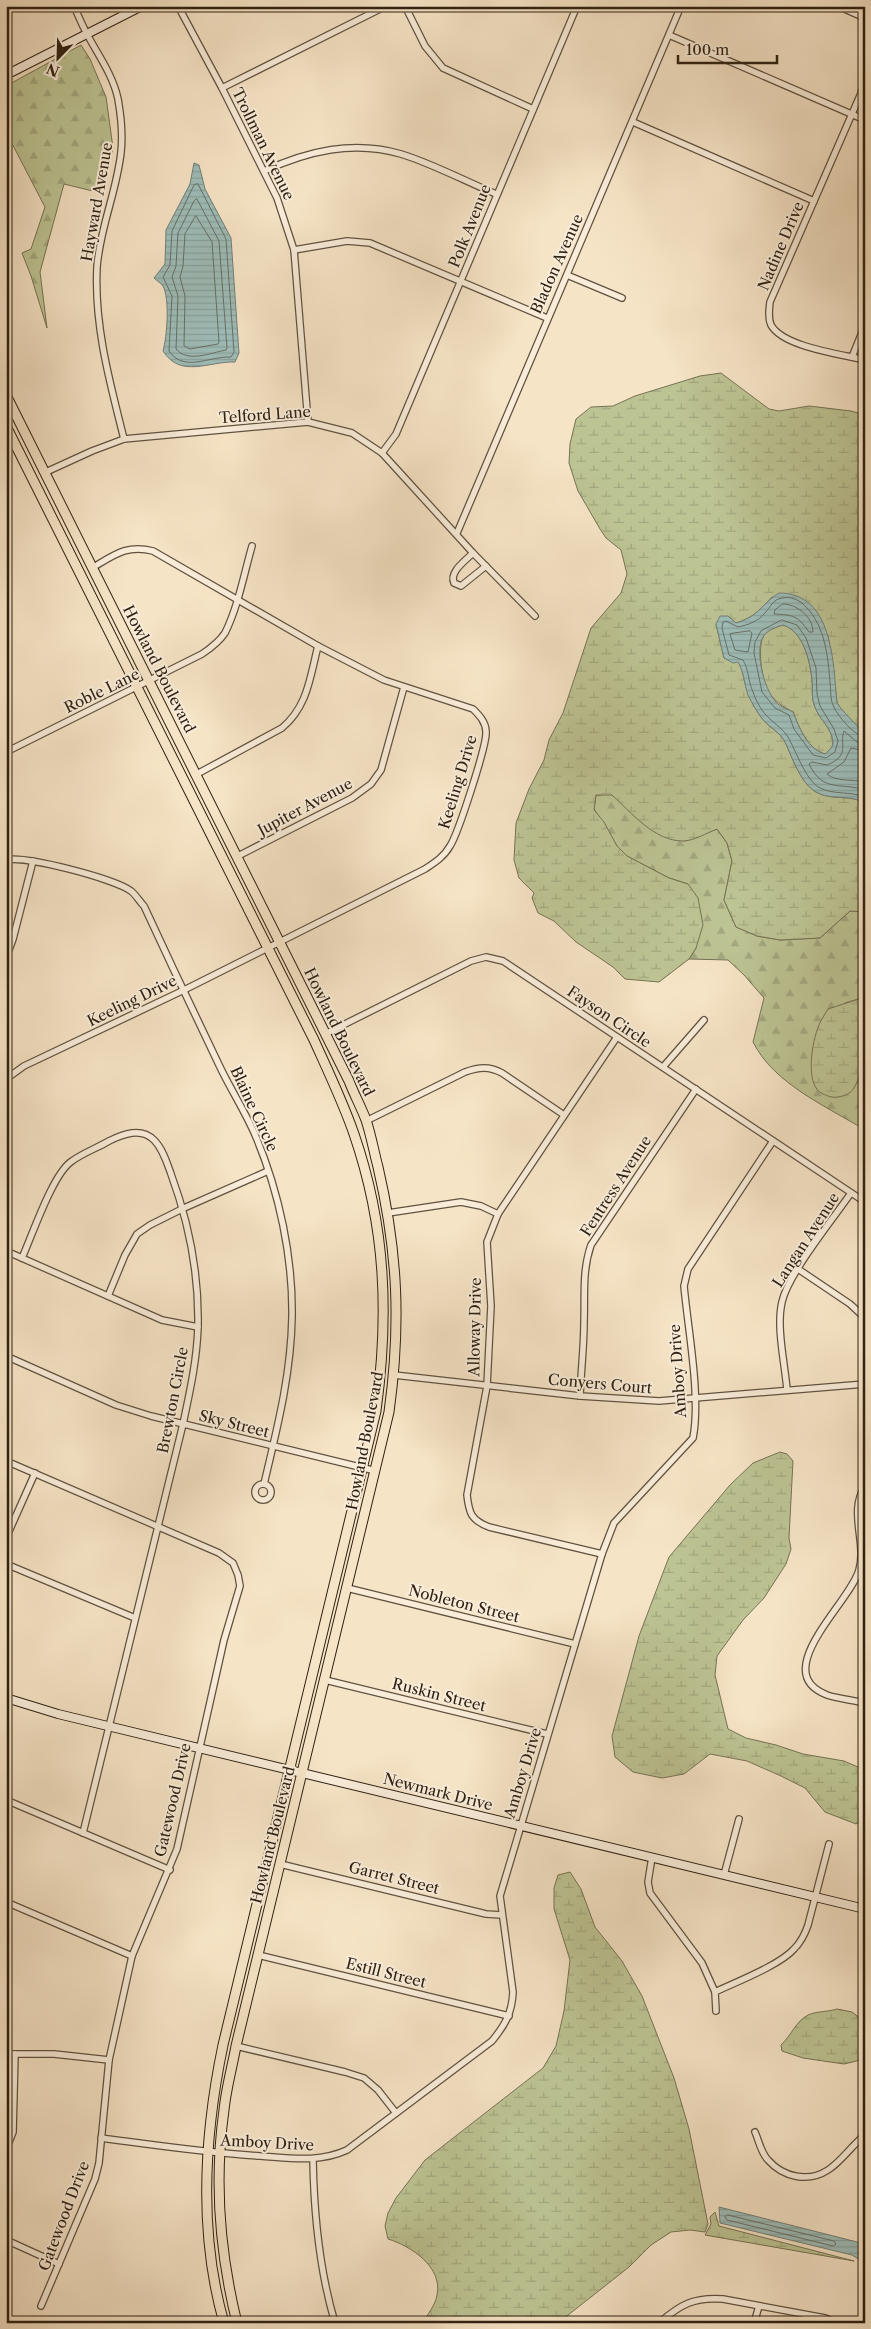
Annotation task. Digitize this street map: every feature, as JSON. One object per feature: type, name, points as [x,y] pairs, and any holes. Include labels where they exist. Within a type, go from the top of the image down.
[{"type":"main road","name":"Howland Boulevard","points":[[6,394],[238,856],[326,1034],[366,1120],[388,1213],[394,1252],[397,1309],[394,1375],[388,1412],[348,1588],[236,2046],[223,2111],[220,2154],[221,2224],[229,2289],[237,2323]]},
{"type":"main road","name":"Howland Boulevard","points":[[6,426],[314,1040],[344,1107],[354,1134],[375,1215],[384,1292],[381,1374],[376,1411],[222,2044],[213,2092],[207,2152],[208,2224],[215,2288],[224,2323]]},
{"type":"main road","points":[[344,1107],[366,1120]]},
{"type":"main road","points":[[354,1134],[372,1142]]},
{"type":"street","name":"Hayward Avenue","points":[[74,6],[86,34],[112,78],[118,97],[122,127],[118,169],[104,222],[97,267],[98,315],[102,350],[124,440]]},
{"type":"street","points":[[6,74],[142,6]]},
{"type":"street","name":"Trollman Avenue","points":[[178,6],[222,88],[277,198],[294,250],[308,422]]},
{"type":"street","points":[[222,88],[386,6]]},
{"type":"street","points":[[405,6],[425,46],[442,68],[533,109]]},
{"type":"street","name":"Polk Avenue","points":[[382,453],[396,434],[577,6]]},
{"type":"street","name":"Bladon Avenue","points":[[457,533],[547,318],[633,122],[680,6]]},
{"type":"street","points":[[838,6],[865,18]]},
{"type":"street","points":[[669,36],[865,120]]},
{"type":"street","name":"Nadine Drive","points":[[865,84],[770,302],[770,324],[789,341],[865,360]]},
{"type":"street","points":[[633,122],[814,201]]},
{"type":"street","points":[[264,171],[296,156],[334,149],[366,148],[401,154],[496,194]]},
{"type":"street","points":[[294,250],[347,241],[364,242],[382,247],[462,280],[547,318]]},
{"type":"street","points":[[567,275],[622,298]]},
{"type":"street","points":[[852,357],[865,325]]},
{"type":"street","name":"Telford Lane","points":[[46,472],[92,451],[124,440],[308,422],[352,433],[382,453],[457,533],[473,553],[534,616]]},
{"type":"street","name":"Roble Lane","points":[[6,752],[150,681],[202,654],[216,644],[224,633],[237,600],[252,546]]},
{"type":"street","name":"Keeling Drive","points":[[6,1079],[24,1066],[184,990],[425,869],[440,859],[450,847],[483,749],[486,733],[484,724],[473,709],[384,680],[318,646],[153,551],[141,548],[124,550],[92,568]]},
{"type":"street","points":[[473,553],[454,572],[452,576],[454,583],[461,586],[486,566]]},
{"type":"street","points":[[197,774],[282,728],[294,718],[302,705],[318,646]]},
{"type":"street","name":"Jupiter Avenue","points":[[238,856],[352,798],[372,784],[381,770],[404,687]]},
{"type":"street","name":"Blaine Circle","points":[[6,860],[32,861],[113,882],[131,892],[144,906],[256,1136],[268,1171],[284,1235],[290,1278],[292,1317],[289,1369],[264,1484]]},
{"type":"street","points":[[6,958],[13,939],[32,861]]},
{"type":"street","name":"Fayson Circle","points":[[326,1034],[471,961],[486,957],[503,961],[865,1202]]},
{"type":"street","points":[[663,1067],[704,1020]]},
{"type":"street","name":"Alloway Drive","points":[[602,1554],[489,1527],[477,1522],[469,1510],[467,1495],[487,1386],[491,1306],[487,1242],[498,1214],[616,1037]]},
{"type":"street","points":[[366,1120],[479,1067],[492,1068],[502,1073],[564,1115]]},
{"type":"street","name":"Fentress Avenue","points":[[580,1396],[584,1322],[584,1273],[591,1245],[696,1089]]},
{"type":"street","name":"Brewton Circle","points":[[22,1258],[54,1185],[70,1162],[129,1133],[143,1134],[154,1140],[162,1152],[184,1208],[195,1269],[198,1327],[193,1379],[83,1833]]},
{"type":"street","name":"Amboy Drive","points":[[101,2138],[220,2154],[313,2160],[332,2157],[347,2150],[492,2041],[505,2025],[509,2016],[513,1992],[500,1896],[547,1734],[602,1554],[614,1523],[692,1438],[696,1423],[695,1399],[684,1286],[688,1269],[773,1141]]},
{"type":"street","points":[[108,1296],[125,1255],[137,1234],[150,1225],[184,1208],[268,1171]]},
{"type":"street","name":"Langan Avenue","points":[[787,1390],[780,1322],[781,1303],[798,1270],[851,1193]]},
{"type":"street","points":[[388,1213],[461,1202],[481,1206],[498,1214]]},
{"type":"street","points":[[6,1251],[162,1320],[178,1325],[198,1327]]},
{"type":"street","points":[[798,1270],[850,1304],[865,1318]]},
{"type":"street","name":"Sky Street","points":[[6,1356],[116,1405],[183,1424],[376,1471]]},
{"type":"street","name":"Conyers Court","points":[[394,1375],[580,1396],[658,1401],[865,1384]]},
{"type":"street","name":"Gatewood Drive","points":[[6,1460],[219,1553],[233,1563],[238,1574],[240,1586],[224,1640],[198,1748],[177,1849],[170,1870],[132,1956],[109,2060],[98,2164],[94,2179],[41,2306]]},
{"type":"street","points":[[6,1538],[35,1473]]},
{"type":"street","points":[[865,1487],[859,1500],[862,1570],[808,1652],[805,1664],[806,1676],[826,1695],[865,1703]]},
{"type":"street","points":[[6,1564],[134,1618]]},
{"type":"street","name":"Nobleton Street","points":[[348,1588],[575,1644]]},
{"type":"street","name":"Ruskin Street","points":[[325,1680],[547,1734]]},
{"type":"street","name":"Newmark Drive","points":[[6,1698],[49,1712],[865,1909]]},
{"type":"street","points":[[6,1800],[170,1870]]},
{"type":"street","points":[[724,1875],[739,1819]]},
{"type":"street","points":[[715,1992],[779,1960],[793,1950],[803,1938],[817,1898],[829,1844]]},
{"type":"street","points":[[652,1857],[648,1882],[650,1892],[702,1963],[715,1992],[716,2011]]},
{"type":"street","name":"Garret Street","points":[[280,1864],[486,1914],[502,1915]]},
{"type":"street","points":[[6,1902],[132,1956]]},
{"type":"street","name":"Estill Street","points":[[258,1955],[509,2016]]},
{"type":"street","points":[[236,2046],[364,2078],[378,2090],[396,2113]]},
{"type":"street","points":[[6,2054],[54,2054],[109,2060]]},
{"type":"street","points":[[6,2150],[13,2132],[15,2054]]},
{"type":"street","points":[[755,2132],[763,2152],[779,2170],[788,2175],[805,2178],[830,2169],[852,2145],[865,2135]]},
{"type":"street","points":[[313,2160],[317,2238],[335,2323]]},
{"type":"street","points":[[6,2240],[59,2264]]},
{"type":"street","points":[[660,2323],[676,2308],[696,2300],[723,2299],[825,2318],[836,2323]]},
{"type":"street","points":[[754,2323],[758,2306]]},
{"type":"green space","points":[[81,45],[90,59],[106,97],[113,148],[101,193],[64,184],[40,272],[47,328],[22,253],[31,249],[45,207],[6,132],[6,86]]},
{"type":"green space","points":[[721,373],[769,409],[779,411],[809,406],[851,411],[865,415],[865,734],[842,711],[837,703],[828,635],[772,597],[756,613],[748,618],[736,623],[728,616],[716,624],[724,658],[738,661],[753,705],[764,721],[784,740],[805,782],[810,788],[822,795],[859,800],[865,803],[865,912],[850,911],[820,938],[780,940],[757,936],[736,927],[724,900],[732,861],[727,843],[717,829],[691,840],[672,840],[644,825],[612,795],[596,795],[594,810],[604,822],[617,846],[627,856],[669,878],[688,884],[698,898],[703,925],[696,948],[689,959],[659,982],[625,979],[613,967],[576,942],[554,921],[538,913],[532,898],[534,893],[519,878],[514,860],[516,823],[529,789],[544,760],[549,740],[563,713],[591,628],[621,593],[627,574],[621,550],[606,538],[578,491],[569,463],[570,444],[576,419],[591,407],[613,406],[635,396],[700,376]]},
{"type":"green space","points":[[783,625],[796,633],[807,655],[811,672],[814,704],[828,728],[833,742],[825,754],[813,747],[801,731],[793,712],[777,702],[766,688],[760,654],[762,639],[769,631]]},
{"type":"green space","points":[[612,794],[623,805],[685,841],[717,829],[727,843],[732,861],[724,900],[736,927],[757,936],[780,940],[820,938],[850,911],[865,912],[865,997],[845,1003],[858,1075],[865,1053],[865,1130],[802,1093],[787,1082],[762,1057],[753,1042],[764,998],[728,960],[689,959],[696,948],[688,884],[669,878],[627,856],[617,846],[594,809],[596,795]]},
{"type":"green space","points":[[865,997],[863,1056],[858,1079],[854,1088],[849,1093],[838,1097],[830,1097],[817,1089],[813,1082],[811,1062],[816,1032],[828,1009]]},
{"type":"green space","points":[[780,1452],[787,1454],[793,1461],[789,1538],[791,1549],[786,1564],[764,1598],[743,1620],[717,1656],[715,1675],[728,1729],[746,1738],[803,1754],[844,1761],[865,1770],[865,1819],[856,1824],[825,1812],[805,1788],[747,1761],[710,1754],[684,1774],[662,1778],[633,1772],[615,1757],[612,1736],[639,1636],[669,1557],[730,1485],[753,1463]]},
{"type":"green space","points":[[570,1872],[581,1889],[595,1927],[622,1961],[642,1996],[674,2078],[689,2129],[708,2224],[705,2232],[690,2230],[671,2232],[651,2245],[629,2267],[558,2323],[423,2323],[437,2295],[438,2285],[435,2275],[415,2252],[388,2239],[385,2226],[388,2213],[396,2198],[425,2160],[543,2068],[556,2046],[564,2011],[570,1960],[554,1909],[554,1888],[558,1875]]},
{"type":"green space","points":[[837,2009],[852,2012],[865,2022],[865,2059],[844,2064],[803,2058],[782,2051],[781,2045],[804,2018],[811,2014]]},
{"type":"green space","points":[[715,2212],[719,2226],[854,2261],[705,2235],[711,2224],[710,2217]]},
{"type":"water","points":[[194,163],[199,165],[205,189],[231,238],[239,353],[235,362],[187,367],[170,359],[163,351],[167,328],[167,300],[163,286],[154,278],[165,264],[166,230],[190,184]]},
{"type":"water","points":[[779,593],[797,596],[810,604],[820,617],[827,633],[831,650],[837,703],[865,734],[865,803],[859,800],[822,795],[810,788],[801,776],[784,740],[764,721],[753,705],[738,662],[733,663],[724,658],[716,624],[720,616],[728,616],[736,623],[750,617]],"holes":[[[783,625],[796,633],[804,647],[811,672],[814,704],[832,737],[832,746],[825,754],[813,747],[809,742],[801,731],[793,712],[774,700],[762,673],[760,652],[763,637],[769,631],[780,626]]]},
{"type":"water","points":[[719,2207],[865,2244],[865,2263],[852,2255],[720,2223]]}]
